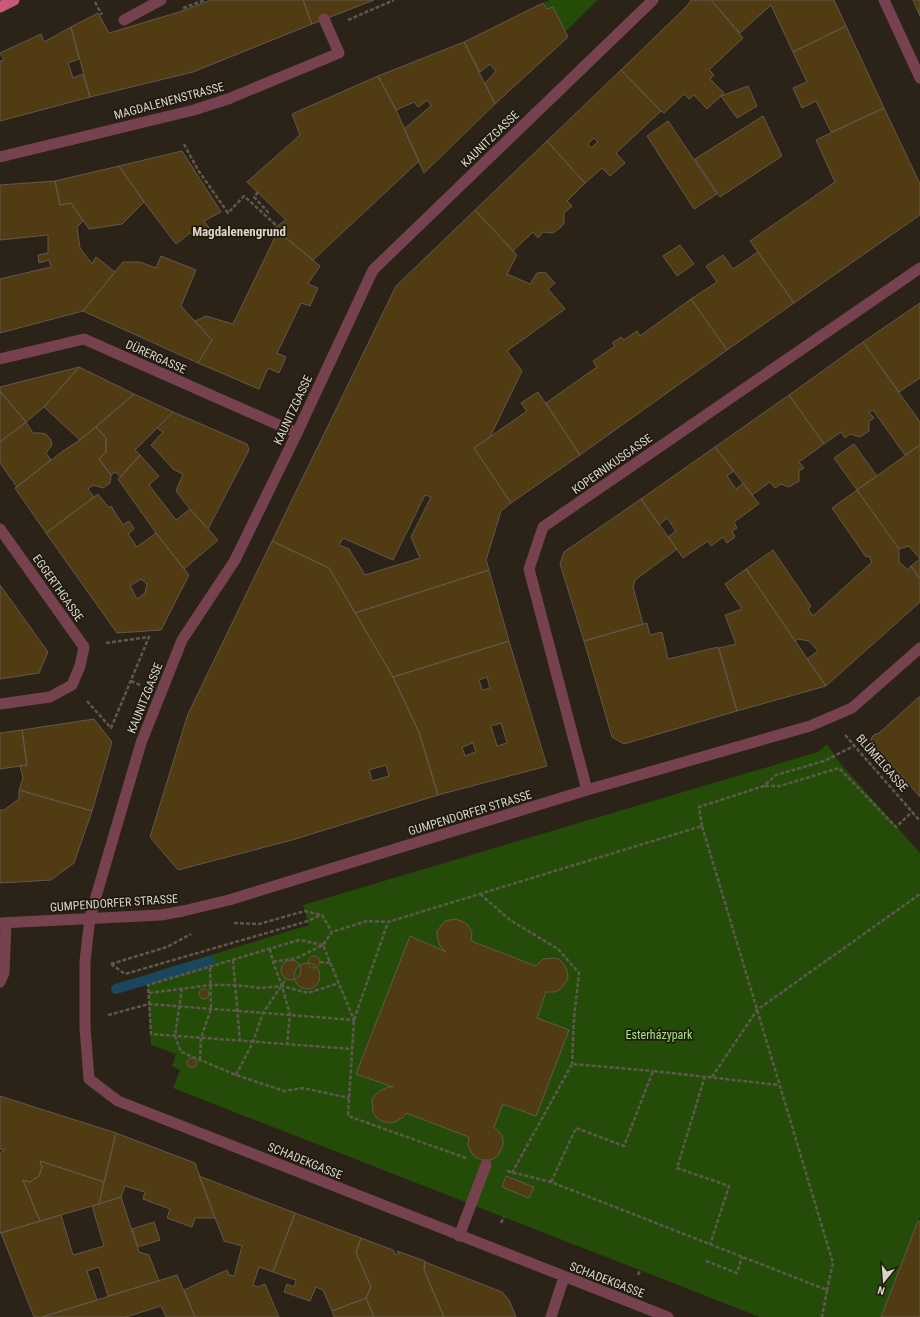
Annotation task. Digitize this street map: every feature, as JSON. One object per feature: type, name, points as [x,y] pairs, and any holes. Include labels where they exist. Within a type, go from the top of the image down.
[{"type":"main road","points":[[0,7],[14,0]]},
{"type":"street","points":[[124,20],[161,0]]},
{"type":"street","name":"KAUNITZGASSE","points":[[90,918],[141,744],[182,640],[235,560],[297,433],[372,270],[653,0]]},
{"type":"street","points":[[884,0],[920,78]]},
{"type":"street","name":"MAGDALENENSTRASSE","points":[[0,156],[194,110],[228,99],[339,53],[327,23]]},
{"type":"street","name":"KOPERNIKUSGASSE","points":[[587,790],[529,569],[543,527],[920,268]]},
{"type":"street","name":"DÜRERGASSE","points":[[0,359],[84,339],[297,433]]},
{"type":"street","name":"EGGERTHGASSE","points":[[0,529],[84,646]]},
{"type":"street","points":[[0,704],[50,697],[72,685],[80,666],[84,646]]},
{"type":"street","name":"GUMPENDORFER STRASSE","points":[[3,923],[161,915],[229,900],[587,790],[810,726],[852,708],[920,648]]},
{"type":"street","name":"SCHADEKGASSE","points":[[90,918],[85,961],[86,1028],[89,1079],[118,1101],[668,1317]]},
{"type":"street","points":[[0,982],[4,973],[3,923]]},
{"type":"street","points":[[459,1236],[486,1165]]},
{"type":"street","points":[[551,1317],[564,1277]]},
{"type":"path","points":[[327,23],[394,0]]},
{"type":"path","points":[[184,144],[198,170],[228,213],[244,196],[277,226]]},
{"type":"path","points":[[258,192],[254,197],[268,212],[265,215]]},
{"type":"path","points":[[72,685],[111,728],[149,637],[84,646]]},
{"type":"path","name":"BLÜMELGASSE","points":[[830,717],[920,821]]},
{"type":"path","points":[[764,786],[776,775],[824,761],[854,746]]},
{"type":"path","points":[[822,1317],[833,1264],[702,826],[699,808],[764,786],[780,786],[840,768],[896,827],[912,812]]},
{"type":"path","points":[[273,962],[297,958],[323,945],[332,932],[367,921],[388,922],[702,826]]},
{"type":"path","points":[[480,894],[510,920],[558,949],[579,973],[574,1020],[572,1064],[512,1173]]},
{"type":"path","points":[[712,1077],[757,1010],[920,894]]},
{"type":"path","points":[[230,923],[259,924],[305,911],[322,915],[332,932]]},
{"type":"path","points":[[196,931],[167,947],[111,964],[125,974],[308,921],[322,915]]},
{"type":"path","points":[[388,922],[354,1020],[348,1116],[486,1165],[551,1182],[827,1290]]},
{"type":"path","points":[[323,945],[298,940],[148,985],[151,1034],[352,1049]]},
{"type":"path","points":[[323,945],[354,1020]]},
{"type":"path","points":[[270,949],[290,1015],[287,1044]]},
{"type":"path","points":[[233,960],[240,1041]]},
{"type":"path","points":[[320,962],[330,963]]},
{"type":"path","points":[[200,1060],[201,1038],[212,1009],[210,967]]},
{"type":"path","points":[[236,1075],[253,1042],[263,1013],[286,979]]},
{"type":"path","points":[[148,993],[211,985],[235,985],[260,988],[282,986],[308,993],[338,983]]},
{"type":"path","points":[[182,988],[175,1036],[181,1052],[236,1075],[284,1091],[303,1088],[349,1098]]},
{"type":"path","points":[[108,1015],[149,1004],[354,1020]]},
{"type":"path","points":[[572,1064],[705,1076],[779,1085]]},
{"type":"path","points":[[551,1182],[576,1128],[624,1146],[652,1071]]},
{"type":"path","points":[[705,1076],[677,1168],[729,1186],[710,1245]]},
{"type":"path","points":[[501,1223],[504,1217]]},
{"type":"path","points":[[706,1261],[737,1273],[742,1257]]},
{"type":"path","points":[[638,1275],[640,1270]]},
{"type":"green space","points":[[550,0],[598,0],[565,32],[543,3]]},
{"type":"green space","name":"Esterházypark","points":[[827,744],[840,763],[920,853],[920,1217],[881,1317],[760,1317],[173,1088],[180,1070],[172,1066],[176,1054],[151,1045],[148,974],[309,925],[303,905],[818,752]]},
{"type":"building","points":[[211,0],[303,0],[312,24],[193,72],[90,97],[71,27],[98,13],[109,33],[179,12]]},
{"type":"building","points":[[303,0],[374,0],[312,24]]},
{"type":"building","points":[[691,0],[711,0],[743,38],[709,70],[714,75],[710,79],[724,93],[721,96],[707,109],[694,95],[689,99],[684,94],[664,113],[621,70],[687,6]]},
{"type":"building","points":[[711,0],[834,0],[846,26],[793,52],[771,5],[740,33]]},
{"type":"building","points":[[913,0],[920,0],[920,16]]},
{"type":"building","points":[[543,3],[547,9],[553,7],[568,37],[495,104],[485,83],[496,71],[490,64],[480,72],[464,42]]},
{"type":"building","points":[[846,26],[884,108],[831,132],[816,101],[802,108],[793,88],[807,82],[793,52]]},
{"type":"building","points":[[71,27],[79,59],[68,63],[73,78],[83,74],[90,97],[0,121],[0,61],[4,60],[0,53],[41,34],[44,42]]},
{"type":"building","points":[[464,42],[495,104],[424,173],[404,129],[431,106],[428,100],[418,107],[414,102],[396,110],[378,76]]},
{"type":"building","points":[[621,70],[661,111],[616,153],[625,163],[610,176],[602,168],[585,183],[547,141]],"holes":[[[594,138],[598,142],[591,148],[588,144]]]},
{"type":"building","points":[[378,76],[396,110],[419,161],[313,260],[274,228],[286,220],[247,182],[300,135],[292,114]]},
{"type":"building","points":[[748,86],[757,106],[737,118],[721,96]]},
{"type":"building","points":[[884,108],[920,184],[920,215],[794,303],[750,241],[835,182],[816,140]]},
{"type":"building","points":[[763,116],[782,156],[720,197],[695,159]]},
{"type":"building","points":[[668,121],[717,194],[694,209],[647,136]]},
{"type":"building","points":[[547,141],[585,183],[567,201],[572,206],[564,213],[564,223],[561,227],[553,233],[543,232],[538,238],[533,232],[513,251],[475,210]]},
{"type":"building","points":[[182,151],[221,212],[204,221],[210,229],[196,238],[190,233],[176,244],[119,166]]},
{"type":"building","points":[[119,166],[144,202],[122,224],[89,229],[71,203],[60,205],[55,181]]},
{"type":"building","points":[[55,181],[60,205],[71,203],[83,221],[77,227],[80,248],[92,264],[96,257],[115,272],[83,311],[0,333],[0,279],[51,267],[49,260],[39,263],[38,255],[48,253],[48,235],[0,240],[0,185]]},
{"type":"building","points":[[475,210],[517,255],[507,274],[530,284],[537,273],[545,272],[555,283],[548,289],[565,309],[507,351],[522,371],[490,437],[474,448],[511,503],[501,511],[486,560],[489,570],[355,613],[329,568],[272,541],[396,286]],"holes":[[[425,495],[431,497],[411,537],[420,558],[365,575],[349,549],[339,545],[343,538],[393,560]]]},
{"type":"building","points":[[278,231],[320,266],[308,284],[318,288],[310,306],[301,303],[277,353],[286,357],[279,373],[268,368],[259,389],[198,363],[212,340],[195,321],[206,316],[233,324]]},
{"type":"building","points":[[680,245],[694,264],[677,276],[663,256]]},
{"type":"building","points":[[758,252],[794,303],[727,350],[691,299],[717,282],[706,266],[723,255],[733,269]]},
{"type":"building","points":[[161,256],[196,270],[181,306],[212,340],[198,363],[83,311],[123,262],[140,262],[156,268]]},
{"type":"building","points":[[691,299],[727,350],[580,455],[546,403],[597,367],[593,361],[615,346],[612,343],[621,337],[624,340],[637,331],[640,336]]},
{"type":"building","points":[[920,303],[920,378],[899,392],[863,342]]},
{"type":"building","points":[[863,342],[920,422],[920,445],[905,455],[873,410],[869,412],[874,418],[869,421],[869,431],[860,437],[850,434],[845,438],[841,432],[824,444],[789,395]]},
{"type":"building","points":[[79,367],[44,407],[26,422],[0,391],[0,387]]},
{"type":"building","points":[[79,367],[134,394],[80,440],[44,407]]},
{"type":"building","points":[[0,391],[26,422],[0,442]]},
{"type":"building","points":[[538,392],[580,455],[511,503],[474,448],[527,411],[521,403]]},
{"type":"building","points":[[134,394],[173,412],[135,450],[140,455],[121,477],[115,472],[111,475],[99,459],[106,452],[106,438],[96,427]]},
{"type":"building","points":[[789,395],[824,444],[799,462],[804,468],[799,471],[799,481],[789,487],[781,484],[775,488],[770,482],[752,495],[715,447]]},
{"type":"building","points":[[173,412],[247,444],[249,450],[208,529],[176,491],[183,474],[174,470],[151,445],[163,432],[157,428]]},
{"type":"building","points":[[26,422],[33,433],[46,434],[51,440],[52,445],[46,453],[51,460],[17,487],[0,463],[0,442]]},
{"type":"building","points":[[96,427],[106,438],[106,452],[99,459],[111,475],[110,483],[103,488],[93,485],[88,489],[94,497],[46,533],[15,488]]},
{"type":"building","points":[[854,444],[877,476],[857,490],[834,458]]},
{"type":"building","points":[[920,445],[920,559],[909,546],[899,549],[857,490]]},
{"type":"building","points":[[715,447],[734,471],[727,476],[736,489],[743,483],[759,504],[734,522],[737,528],[732,531],[735,537],[727,543],[723,537],[711,546],[708,541],[683,558],[668,537],[676,531],[667,518],[659,525],[641,499]]},
{"type":"building","points":[[140,455],[159,476],[149,485],[176,520],[190,509],[218,540],[184,569],[156,533],[118,479]]},
{"type":"building","points":[[857,490],[899,549],[899,562],[908,570],[911,566],[920,579],[920,602],[826,686],[807,659],[818,651],[809,641],[798,639],[795,641],[746,569],[773,550],[811,606],[808,609],[813,616],[872,562],[869,556],[866,557],[832,508]]},
{"type":"building","points":[[98,494],[109,508],[111,506],[123,525],[129,521],[134,529],[128,534],[137,547],[156,533],[189,575],[161,630],[117,633],[46,533]],"holes":[[[141,579],[147,584],[145,593],[137,599],[130,586]]]},
{"type":"building","points":[[641,499],[677,549],[635,580],[633,587],[643,624],[584,641],[560,564],[564,552]]},
{"type":"building","points":[[272,541],[329,568],[393,677],[419,732],[438,795],[292,840],[178,870],[150,837],[188,714]],"holes":[[[386,765],[389,776],[372,781],[369,770]]]},
{"type":"building","points":[[920,559],[920,579],[911,566]]},
{"type":"building","points":[[746,569],[826,686],[737,711],[719,648],[736,644],[725,615],[742,609],[725,584]]},
{"type":"building","points":[[489,570],[509,641],[393,677],[355,613]]},
{"type":"building","points":[[0,585],[48,652],[39,673],[0,679]]},
{"type":"building","points":[[647,623],[650,635],[662,632],[668,659],[718,647],[737,711],[624,744],[612,737],[584,641]]},
{"type":"building","points":[[509,641],[547,766],[438,795],[419,732],[393,677]],"holes":[[[487,677],[490,688],[482,690],[479,680]],[[501,723],[507,743],[497,746],[491,726]],[[473,743],[476,752],[465,756],[462,747]]]},
{"type":"building","points":[[919,697],[920,797],[880,751],[872,748],[870,743],[874,735],[879,733]]},
{"type":"building","points":[[94,719],[112,742],[92,811],[19,790],[23,778],[20,766],[27,765],[22,730]]},
{"type":"building","points":[[22,730],[27,765],[0,769],[0,733]]},
{"type":"building","points":[[19,790],[92,811],[74,863],[51,880],[0,883],[0,810],[4,810],[19,799]]},
{"type":"building","points":[[455,919],[468,925],[472,932],[471,941],[536,966],[543,959],[559,959],[567,970],[568,979],[563,986],[554,992],[546,992],[537,1018],[569,1030],[536,1116],[503,1104],[494,1127],[502,1135],[503,1145],[499,1154],[492,1160],[482,1160],[473,1155],[468,1146],[469,1137],[406,1113],[395,1122],[390,1123],[381,1121],[373,1112],[372,1100],[379,1091],[388,1087],[393,1087],[356,1074],[410,936],[446,952],[440,946],[437,932],[445,921]]},
{"type":"building","points":[[316,956],[319,957],[319,967],[312,968],[309,967],[308,960],[309,957]]},
{"type":"building","points":[[291,960],[298,963],[301,970],[298,977],[291,980],[284,977],[281,970],[284,963]]},
{"type":"building","points":[[307,963],[316,967],[320,976],[316,985],[307,989],[298,985],[294,976],[298,967]]},
{"type":"building","points":[[202,989],[206,989],[208,990],[208,998],[202,999],[199,996],[199,992]]},
{"type":"building","points":[[190,1058],[194,1058],[196,1059],[196,1067],[190,1068],[187,1065],[187,1061]]},
{"type":"building","points":[[0,1096],[116,1133],[104,1182],[40,1161],[42,1167],[39,1176],[30,1182],[23,1180],[40,1221],[0,1233],[0,1153],[5,1150],[0,1149]]},
{"type":"building","points":[[116,1133],[195,1163],[215,1218],[195,1218],[192,1227],[167,1218],[170,1209],[143,1199],[145,1192],[125,1186],[121,1197],[99,1204]]},
{"type":"building","points":[[40,1161],[104,1182],[99,1204],[40,1221],[23,1180],[30,1182],[39,1176],[42,1167]]},
{"type":"building","points":[[199,1176],[295,1213],[273,1272],[259,1267],[253,1285],[258,1287],[265,1284],[279,1317],[195,1317],[184,1290],[227,1270],[229,1275],[234,1276],[242,1246],[224,1241]]},
{"type":"building","points":[[506,1176],[534,1187],[529,1198],[502,1187]]},
{"type":"building","points":[[121,1197],[139,1252],[149,1255],[159,1281],[108,1296],[99,1267],[87,1271],[97,1300],[42,1317],[34,1317],[1,1233],[61,1215],[73,1255],[104,1246],[92,1206]]},
{"type":"building","points":[[295,1213],[361,1238],[356,1253],[371,1287],[366,1298],[332,1311],[323,1290],[316,1287],[310,1301],[284,1292],[287,1284],[294,1287],[296,1280],[273,1272]]},
{"type":"building","points":[[918,1221],[920,1221],[920,1317],[881,1317]]},
{"type":"building","points":[[154,1222],[160,1240],[138,1247],[132,1229]]},
{"type":"building","points":[[361,1238],[393,1250],[396,1255],[399,1253],[397,1251],[425,1261],[424,1270],[444,1317],[374,1317],[366,1298],[371,1287],[356,1253]]},
{"type":"building","points":[[425,1262],[502,1292],[509,1300],[516,1317],[444,1317],[424,1270]]},
{"type":"building","points":[[177,1275],[195,1317],[166,1317],[161,1306],[126,1317],[42,1317]]},
{"type":"building","points":[[366,1298],[374,1317],[334,1317],[332,1311]]},
{"type":"waterway","points":[[116,989],[210,961]]},
{"type":"district","name":"Magdalenengrund","points":[[239,231]]}]
